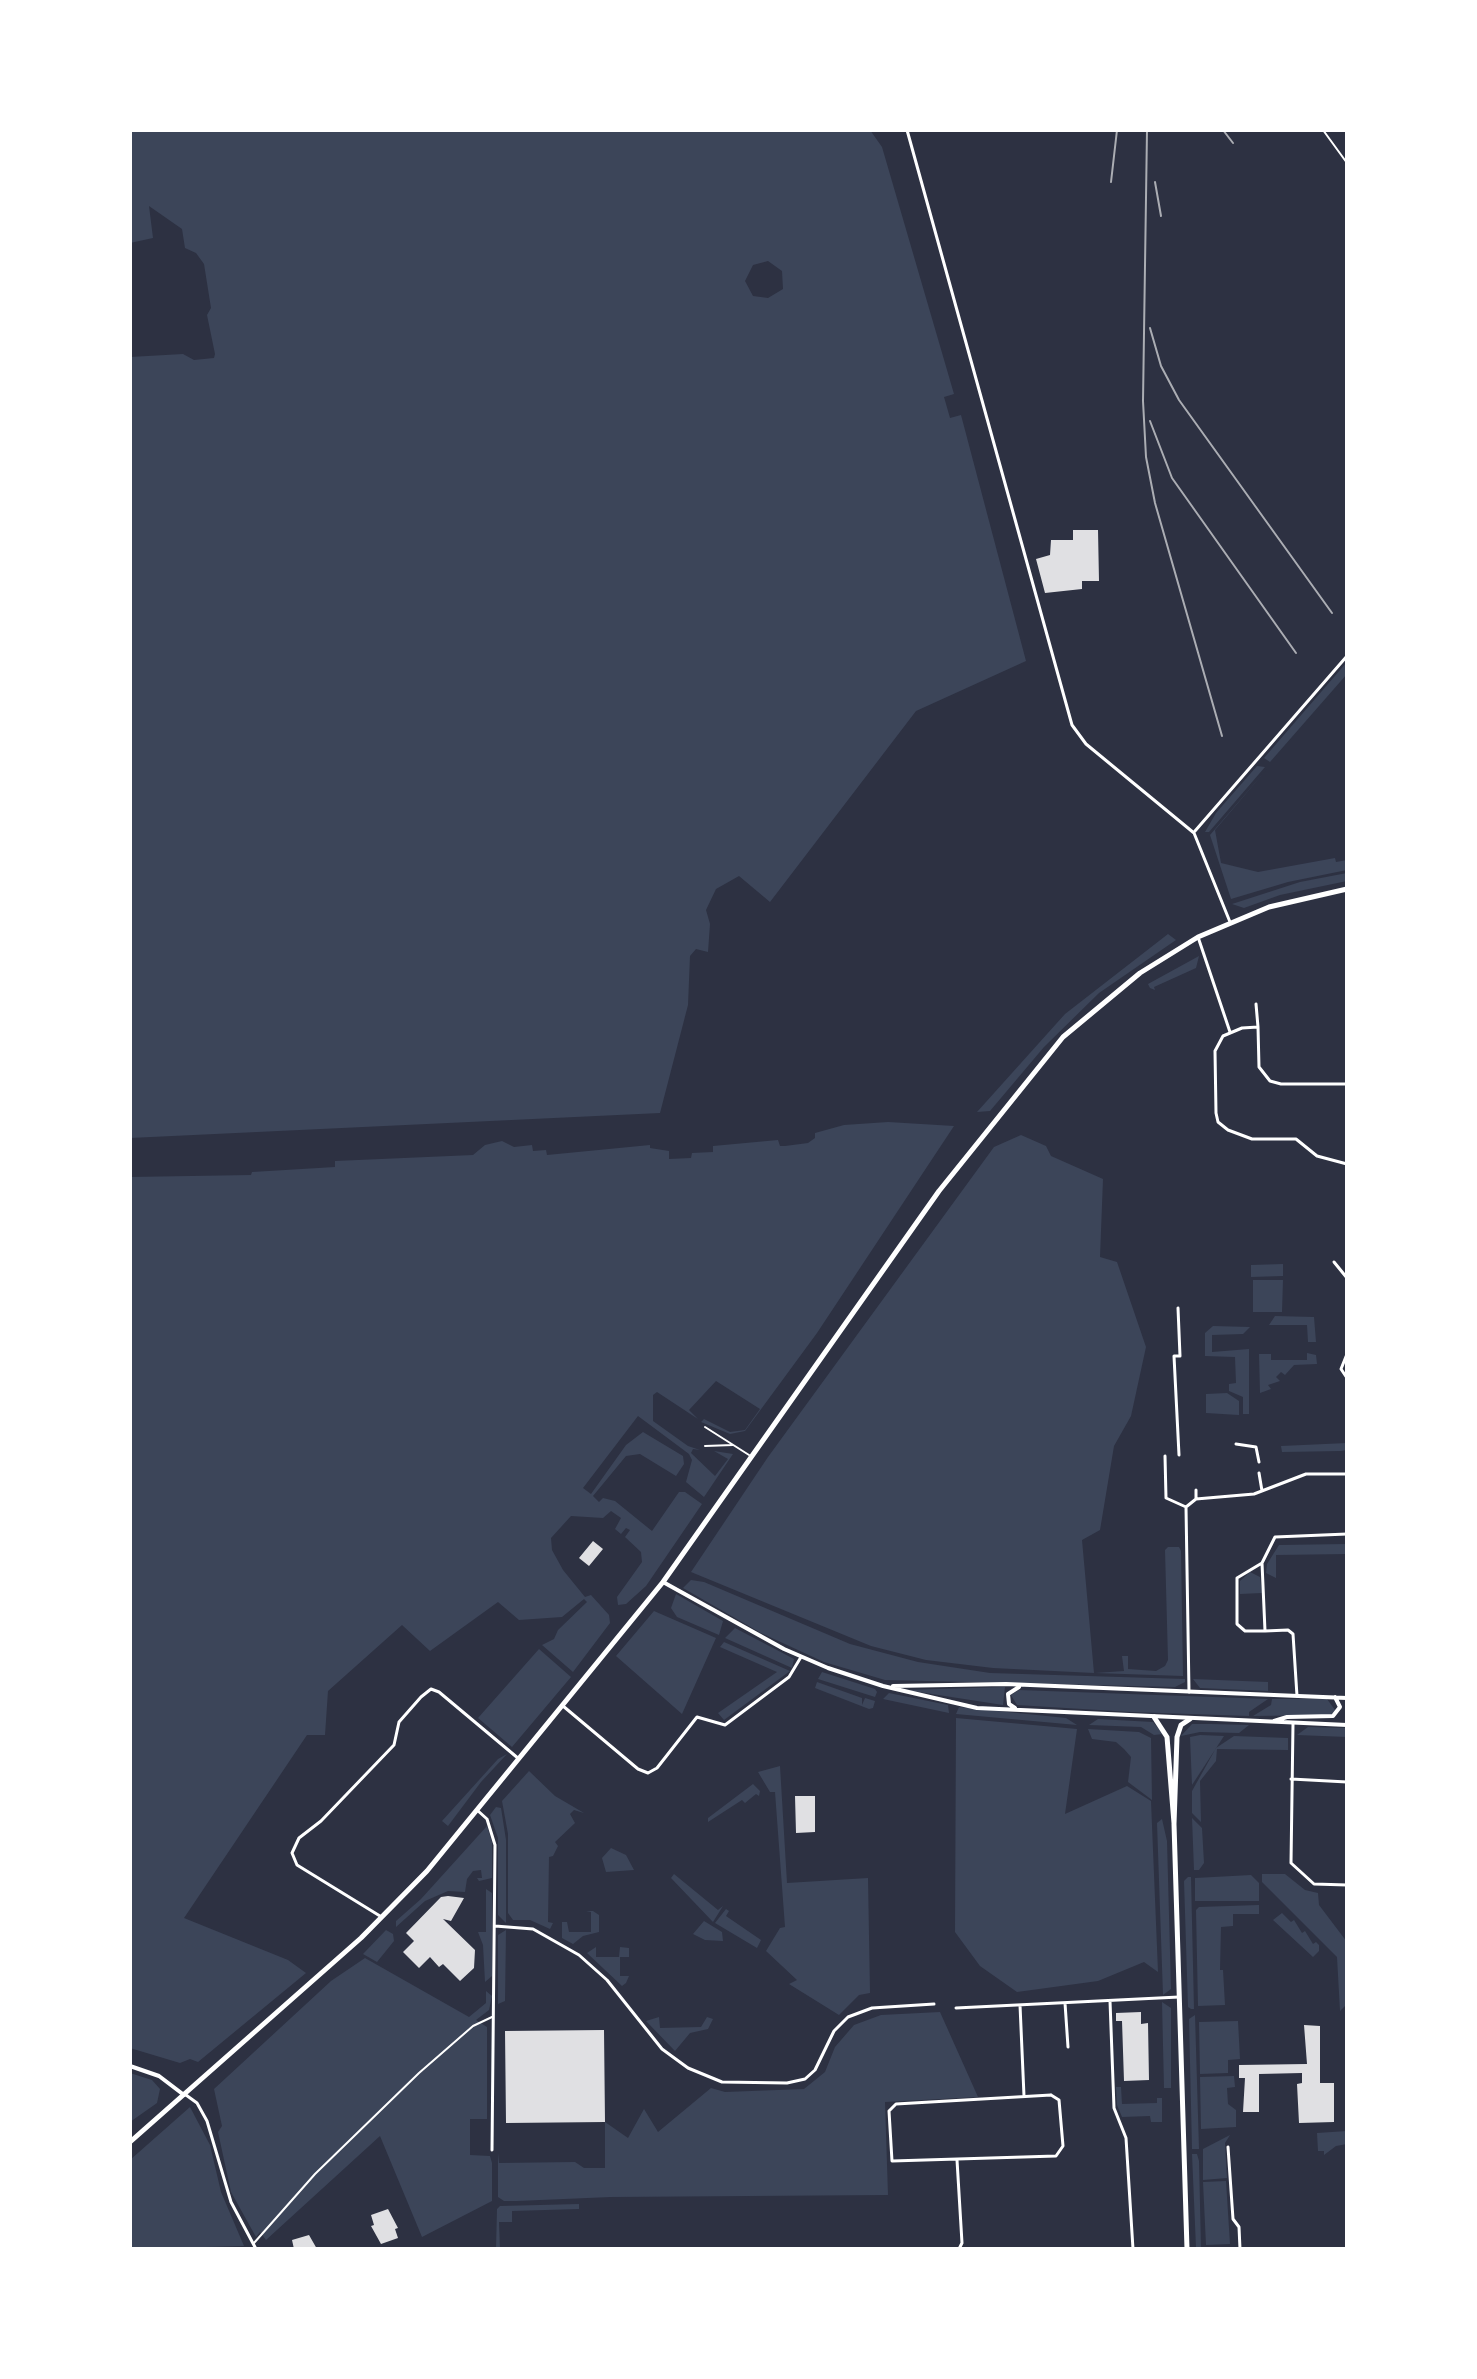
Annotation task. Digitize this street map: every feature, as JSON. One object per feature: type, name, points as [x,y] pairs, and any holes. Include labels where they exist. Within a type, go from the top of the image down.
[{"type":"main road","points":[[130,2142],[383,1918],[477,1810],[663,1582],[753,1458],[904,1238],[1036,1069],[1104,1000],[1198,937],[1291,900],[1347,889]]},
{"type":"main road","points":[[1154,1717],[1167,1737],[1174,1824],[1187,2249]]},
{"type":"main road","points":[[1174,1824],[1178,1730],[1190,1719]]},
{"type":"street","points":[[907,130],[1072,725],[1086,744],[1194,833],[1230,922]]},
{"type":"street","points":[[1194,833],[1347,656]]},
{"type":"street","points":[[1198,937],[1230,1032]]},
{"type":"street","points":[[1256,1004],[1259,1067],[1270,1081],[1347,1084]]},
{"type":"street","points":[[1258,1027],[1230,1032],[1223,1036],[1215,1051],[1218,1122],[1228,1130],[1252,1139],[1296,1139],[1317,1156],[1347,1164]]},
{"type":"street","points":[[1334,1262],[1347,1278]]},
{"type":"street","points":[[1178,1308],[1180,1356],[1174,1356],[1179,1455]]},
{"type":"street","points":[[1347,1354],[1341,1369],[1347,1378]]},
{"type":"street","points":[[1236,1444],[1256,1447],[1259,1462]]},
{"type":"street","points":[[1165,1456],[1166,1498],[1186,1507]]},
{"type":"street","points":[[1259,1473],[1262,1491]]},
{"type":"street","points":[[1186,1507],[1196,1499],[1262,1491],[1306,1474],[1347,1474]]},
{"type":"street","points":[[1196,1490],[1196,1499]]},
{"type":"street","points":[[1186,1507],[1189,1692]]},
{"type":"street","points":[[1265,1631],[1262,1563],[1275,1537],[1347,1534]]},
{"type":"street","points":[[1262,1563],[1237,1578],[1237,1620],[1245,1631],[1288,1630],[1293,1634],[1297,1696]]},
{"type":"street","points":[[663,1582],[801,1657],[887,1687],[977,1708],[1347,1725]]},
{"type":"street","points":[[563,1706],[638,1769],[648,1773],[657,1768],[697,1717],[725,1725],[789,1677],[801,1657]]},
{"type":"street","points":[[1017,1710],[1009,1704],[1008,1694],[1025,1686]]},
{"type":"street","points":[[887,1687],[1025,1686],[1347,1698]]},
{"type":"street","points":[[383,1918],[292,1861],[295,1842],[387,1753],[398,1736],[399,1722],[431,1689],[519,1759]]},
{"type":"street","points":[[1272,1722],[1287,1717],[1333,1716],[1340,1710],[1335,1697]]},
{"type":"street","points":[[1293,1723],[1291,1863],[1314,1884],[1347,1885]]},
{"type":"street","points":[[1291,1779],[1347,1782]]},
{"type":"street","points":[[477,1810],[487,1819],[494,1835],[492,2150]]},
{"type":"street","points":[[495,1926],[533,1929],[579,1955],[607,1980],[662,2049],[688,2068],[722,2082],[787,2083],[805,2079],[815,2070],[834,2031],[848,2017],[872,2008],[934,2004]]},
{"type":"street","points":[[956,2008],[1179,1997]]},
{"type":"street","points":[[1110,2001],[1114,2108],[1126,2138],[1133,2249]]},
{"type":"street","points":[[1065,2003],[1068,2047]]},
{"type":"street","points":[[1020,2005],[1024,2096]]},
{"type":"street","points":[[130,2066],[148,2071],[197,2103],[207,2121],[231,2202],[256,2249]]},
{"type":"street","points":[[1051,2095],[1059,2100],[1060,2153],[1050,2158],[957,2160],[892,2161],[890,2107],[1024,2096],[1051,2095]]},
{"type":"street","points":[[1228,2147],[1233,2219],[1239,2227],[1240,2249]]},
{"type":"street","points":[[957,2160],[962,2243],[959,2249]]},
{"type":"lane","points":[[1323,130],[1347,163]]},
{"type":"lane","points":[[705,1427],[753,1458]]},
{"type":"lane","points":[[705,1446],[734,1445]]},
{"type":"lane","points":[[253,2244],[315,2174],[419,2073],[473,2026],[494,2016]]},
{"type":"shaded area","points":[[130,130],[870,130],[882,147],[954,394],[944,397],[950,418],[961,415],[1026,661],[916,711],[770,902],[739,876],[716,889],[706,910],[710,924],[708,952],[696,949],[690,956],[688,1005],[660,1113],[130,1138],[130,357],[183,354],[194,360],[214,358],[215,354],[207,315],[211,308],[204,264],[196,253],[185,248],[182,229],[149,206],[153,238],[130,243]],"holes":[[[768,261],[782,271],[783,289],[768,298],[753,296],[745,281],[753,265]]]},
{"type":"shaded area","points":[[1347,662],[1347,674],[1270,762],[1264,758]]},
{"type":"shaded area","points":[[1257,766],[1265,767],[1209,832],[1205,832],[1216,813]]},
{"type":"shaded area","points":[[1267,769],[1215,830],[1221,863],[1258,872],[1335,858],[1336,862],[1347,860],[1347,870],[1288,882],[1231,899],[1210,835]]},
{"type":"shaded area","points":[[1347,873],[1347,881],[1280,895],[1244,908],[1232,904],[1300,882]]},
{"type":"shaded area","points":[[1168,934],[1176,940],[1099,993],[1044,1047],[990,1111],[977,1112],[1065,1014]]},
{"type":"shaded area","points":[[1199,956],[1196,968],[1154,987],[1155,990],[1150,988],[1148,984]]},
{"type":"shaded area","points":[[888,1122],[954,1126],[817,1333],[745,1431],[730,1434],[701,1422],[704,1419],[730,1432],[745,1430],[760,1409],[716,1381],[689,1410],[698,1419],[657,1392],[653,1395],[653,1421],[688,1446],[700,1450],[693,1449],[691,1453],[715,1476],[728,1459],[714,1451],[733,1454],[704,1497],[686,1482],[692,1460],[689,1454],[638,1416],[583,1488],[591,1494],[626,1445],[643,1432],[683,1456],[684,1464],[676,1476],[640,1454],[626,1456],[593,1496],[599,1502],[603,1498],[615,1501],[652,1531],[679,1492],[685,1492],[702,1504],[646,1586],[626,1604],[618,1605],[617,1597],[642,1562],[641,1552],[625,1537],[630,1530],[626,1528],[621,1534],[615,1529],[621,1518],[611,1511],[603,1518],[571,1516],[551,1538],[552,1550],[563,1570],[585,1597],[591,1595],[609,1615],[610,1623],[573,1672],[542,1645],[554,1639],[558,1630],[587,1602],[584,1599],[562,1617],[519,1620],[498,1602],[430,1651],[402,1625],[328,1691],[325,1735],[307,1735],[184,1918],[288,1960],[306,1973],[198,2062],[190,2059],[180,2063],[130,2048],[130,1177],[251,1175],[252,1172],[335,1167],[335,1161],[473,1155],[485,1145],[502,1141],[514,1147],[532,1145],[533,1151],[546,1150],[547,1155],[650,1145],[650,1148],[669,1151],[669,1159],[691,1158],[692,1153],[713,1152],[713,1146],[778,1140],[780,1146],[808,1143],[815,1138],[815,1133],[844,1125]]},
{"type":"shaded area","points":[[1021,1135],[1046,1146],[1051,1156],[1103,1179],[1100,1257],[1117,1262],[1146,1347],[1131,1416],[1114,1446],[1100,1530],[1082,1540],[1094,1673],[993,1668],[926,1660],[871,1646],[691,1572],[768,1457],[994,1147]]},
{"type":"shaded area","points":[[1283,1264],[1283,1276],[1251,1277],[1251,1265]]},
{"type":"shaded area","points":[[1253,1280],[1283,1280],[1282,1312],[1253,1312]]},
{"type":"shaded area","points":[[1275,1316],[1314,1317],[1316,1342],[1308,1342],[1307,1325],[1269,1325]]},
{"type":"shaded area","points":[[1213,1326],[1250,1327],[1243,1334],[1212,1335],[1212,1352],[1249,1349],[1249,1414],[1243,1414],[1243,1397],[1229,1391],[1229,1384],[1236,1383],[1235,1357],[1205,1356],[1205,1333]]},
{"type":"shaded area","points":[[1307,1353],[1316,1355],[1317,1364],[1294,1365],[1285,1375],[1281,1372],[1276,1377],[1280,1381],[1268,1385],[1271,1389],[1260,1393],[1259,1354],[1271,1354],[1271,1360],[1307,1360]]},
{"type":"shaded area","points":[[1227,1393],[1239,1401],[1239,1415],[1206,1413],[1206,1394]]},
{"type":"shaded area","points":[[1347,1443],[1347,1450],[1341,1451],[1282,1452],[1281,1446]]},
{"type":"shaded area","points":[[1347,1544],[1347,1554],[1276,1555],[1276,1578],[1266,1573],[1267,1564],[1279,1545]]},
{"type":"shaded area","points":[[1179,1547],[1181,1551],[1183,1676],[1095,1673],[1124,1671],[1122,1656],[1128,1656],[1128,1669],[1156,1671],[1165,1666],[1168,1660],[1165,1550]]},
{"type":"shaded area","points":[[1250,1572],[1260,1577],[1262,1593],[1240,1594],[1240,1581]]},
{"type":"shaded area","points":[[691,1580],[704,1582],[850,1644],[918,1662],[990,1673],[1185,1679],[1185,1682],[1175,1687],[885,1680],[824,1662],[761,1633],[683,1588]]},
{"type":"shaded area","points":[[676,1594],[723,1621],[719,1635],[677,1617],[671,1608]]},
{"type":"shaded area","points":[[654,1611],[716,1638],[682,1714],[616,1656]]},
{"type":"shaded area","points":[[735,1628],[794,1659],[792,1668],[725,1638]]},
{"type":"shaded area","points":[[724,1642],[790,1671],[724,1720],[718,1713],[777,1672],[720,1647]]},
{"type":"shaded area","points":[[539,1649],[571,1677],[512,1747],[478,1718]]},
{"type":"shaded area","points":[[822,1672],[875,1689],[875,1697],[818,1679]]},
{"type":"shaded area","points":[[1193,1679],[1268,1682],[1268,1691],[1200,1688]]},
{"type":"shaded area","points":[[817,1682],[862,1698],[862,1705],[865,1698],[875,1701],[873,1708],[869,1709],[815,1688]]},
{"type":"shaded area","points":[[1005,1687],[1003,1705],[906,1690]]},
{"type":"shaded area","points":[[1019,1690],[1268,1699],[1249,1712],[1249,1716],[1131,1712],[1017,1705],[1011,1695]]},
{"type":"shaded area","points":[[889,1693],[948,1705],[949,1713],[883,1699]]},
{"type":"shaded area","points":[[1272,1699],[1327,1699],[1335,1710],[1331,1715],[1253,1716],[1271,1705]]},
{"type":"shaded area","points":[[959,1707],[1066,1718],[1077,1725],[956,1714]]},
{"type":"shaded area","points":[[956,1718],[1077,1729],[1065,1814],[1127,1786],[1151,1801],[1158,1972],[1144,1962],[1098,1981],[1017,1992],[980,1966],[955,1932]]},
{"type":"shaded area","points":[[1098,1719],[1153,1722],[1163,1734],[1154,1735],[1141,1727],[1089,1725]]},
{"type":"shaded area","points":[[1192,1724],[1249,1725],[1239,1733],[1200,1732],[1181,1736]]},
{"type":"shaded area","points":[[1308,1727],[1347,1728],[1347,1737],[1297,1735]]},
{"type":"shaded area","points":[[1088,1729],[1139,1732],[1151,1738],[1152,1800],[1128,1782],[1131,1757],[1124,1749],[1116,1742],[1092,1739]]},
{"type":"shaded area","points":[[1224,1736],[1192,1785],[1190,1737]]},
{"type":"shaded area","points":[[1234,1736],[1288,1738],[1288,1750],[1217,1749],[1216,1761],[1200,1781],[1201,1822],[1192,1813],[1192,1791],[1216,1748]]},
{"type":"shaded area","points":[[507,1754],[448,1826],[442,1821],[498,1759]]},
{"type":"shaded area","points":[[780,1766],[787,1883],[868,1878],[870,1993],[859,1995],[839,2015],[789,1984],[797,1980],[766,1951],[780,1928],[785,1927],[775,1792],[770,1792],[758,1772]]},
{"type":"shaded area","points":[[529,1771],[555,1796],[584,1813],[574,1810],[570,1814],[575,1823],[555,1842],[558,1846],[553,1856],[549,1857],[548,1922],[553,1923],[550,1929],[530,1920],[513,1920],[508,1913],[508,1834],[502,1801]]},
{"type":"shaded area","points":[[753,1784],[760,1791],[759,1796],[756,1794],[745,1803],[742,1800],[708,1822],[708,1818]]},
{"type":"shaded area","points":[[496,1807],[501,1808],[506,1840],[506,1923],[498,1915],[498,1838],[490,1815]]},
{"type":"shaded area","points":[[1192,1818],[1202,1828],[1204,1863],[1199,1870],[1194,1870]]},
{"type":"shaded area","points":[[1162,1819],[1167,1841],[1171,1989],[1163,1995],[1157,1823]]},
{"type":"shaded area","points":[[487,1826],[492,1842],[492,1878],[479,1881],[477,1878],[482,1878],[481,1870],[473,1871],[467,1879],[465,1892],[448,1891],[425,1901],[396,1927],[396,1921],[421,1899]]},
{"type":"shaded area","points":[[611,1848],[626,1855],[634,1870],[606,1872],[602,1858]]},
{"type":"shaded area","points":[[674,1874],[718,1910],[723,1906],[713,1922],[671,1878]]},
{"type":"shaded area","points":[[1262,1874],[1285,1874],[1305,1890],[1318,1893],[1319,1905],[1347,1942],[1347,2004],[1340,2011],[1337,1957],[1262,1882]]},
{"type":"shaded area","points":[[1251,1875],[1259,1883],[1259,1901],[1195,1901],[1195,1878]]},
{"type":"shaded area","points":[[1191,1877],[1194,2009],[1188,2007],[1184,1881]]},
{"type":"shaded area","points":[[486,1889],[492,1893],[492,1976],[485,1982],[483,1945],[478,1932],[486,1932]]},
{"type":"shaded area","points":[[1259,1905],[1259,1914],[1233,1914],[1233,1926],[1221,1927],[1220,1970],[1223,1970],[1225,2005],[1198,2006],[1196,1910],[1199,1907]]},
{"type":"shaded area","points":[[726,1909],[729,1911],[726,1916],[761,1940],[757,1948],[715,1923]]},
{"type":"shaded area","points":[[586,1911],[593,1911],[599,1915],[599,1932],[583,1936],[573,1944],[562,1938],[562,1922],[567,1922],[569,1932],[591,1932],[591,1912]]},
{"type":"shaded area","points":[[1282,1913],[1291,1922],[1294,1920],[1302,1933],[1305,1931],[1313,1944],[1316,1942],[1319,1945],[1319,1951],[1313,1957],[1273,1920]]},
{"type":"shaded area","points":[[704,1921],[722,1932],[723,1941],[705,1940],[693,1934]]},
{"type":"shaded area","points":[[386,1930],[393,1934],[394,1941],[377,1962],[363,1954]]},
{"type":"shaded area","points":[[506,1930],[505,2001],[498,2004],[498,1935]]},
{"type":"shaded area","points":[[596,1947],[596,1957],[619,1957],[620,1947],[629,1948],[629,1957],[620,1957],[620,1976],[629,1976],[622,1986],[587,1953]]},
{"type":"shaded area","points":[[365,1958],[469,2017],[486,2003],[486,1991],[492,1996],[489,2010],[476,2020],[487,2027],[487,2119],[470,2119],[470,2155],[490,2156],[492,2201],[422,2237],[380,2136],[266,2240],[260,2232],[256,2237],[231,2192],[218,2132],[222,2126],[214,2089],[331,1981]]},
{"type":"shaded area","points":[[1162,2002],[1171,2008],[1171,2088],[1164,2088]]},
{"type":"shaded area","points":[[940,2012],[978,2097],[885,2102],[888,2195],[611,2197],[517,2201],[504,2201],[498,2197],[498,2153],[499,2163],[575,2162],[584,2168],[605,2168],[605,2122],[628,2138],[644,2109],[658,2132],[711,2088],[725,2092],[804,2089],[825,2072],[835,2047],[854,2025],[881,2015]]},
{"type":"shaded area","points":[[1195,2015],[1199,2149],[1192,2149],[1189,2019]]},
{"type":"shaded area","points":[[659,2017],[660,2028],[701,2027],[707,2017],[713,2019],[708,2029],[690,2033],[675,2051],[646,2021]]},
{"type":"shaded area","points":[[1238,2021],[1240,2059],[1228,2060],[1228,2073],[1200,2074],[1199,2022]]},
{"type":"shaded area","points":[[130,2073],[152,2080],[160,2089],[157,2103],[130,2122]]},
{"type":"shaded area","points":[[1234,2076],[1235,2087],[1227,2088],[1228,2104],[1236,2110],[1236,2127],[1201,2129],[1200,2077]]},
{"type":"shaded area","points":[[1116,2087],[1121,2087],[1122,2104],[1157,2103],[1157,2098],[1162,2098],[1162,2122],[1151,2122],[1150,2116],[1122,2117],[1117,2105]]},
{"type":"shaded area","points":[[190,2107],[210,2145],[221,2192],[244,2246],[130,2249],[130,2160]]},
{"type":"shaded area","points":[[1347,2131],[1347,2144],[1336,2146],[1324,2155],[1324,2151],[1318,2151],[1317,2133]]},
{"type":"shaded area","points":[[1230,2135],[1225,2143],[1227,2178],[1203,2180],[1203,2149]]},
{"type":"shaded area","points":[[1192,2154],[1197,2154],[1199,2161],[1201,2248],[1196,2248]]},
{"type":"shaded area","points":[[1226,2181],[1230,2244],[1206,2245],[1203,2182]]},
{"type":"shaded area","points":[[579,2204],[579,2209],[512,2211],[512,2222],[499,2222],[500,2249],[496,2249],[497,2209],[500,2206]]},
{"type":"building","points":[[1073,530],[1098,530],[1099,581],[1082,581],[1082,589],[1045,593],[1036,559],[1050,555],[1051,540],[1073,540]]},
{"type":"building","points":[[593,1541],[603,1549],[589,1566],[579,1558]]},
{"type":"building","points":[[795,1796],[815,1796],[815,1832],[796,1833]]},
{"type":"building","points":[[441,1897],[464,1898],[451,1921],[443,1919],[475,1950],[474,1968],[460,1981],[443,1964],[439,1967],[430,1957],[419,1968],[403,1952],[414,1941],[406,1933]]},
{"type":"building","points":[[1141,2012],[1141,2024],[1148,2023],[1149,2080],[1124,2081],[1122,2021],[1116,2021],[1116,2013]]},
{"type":"building","points":[[1304,2025],[1320,2026],[1320,2083],[1334,2083],[1334,2122],[1299,2123],[1297,2084],[1302,2083],[1302,2073],[1259,2074],[1259,2112],[1243,2112],[1245,2078],[1239,2078],[1239,2065],[1307,2064]]},
{"type":"building","points":[[604,2030],[605,2122],[506,2123],[505,2031]]},
{"type":"building","points":[[388,2209],[398,2228],[395,2229],[398,2238],[381,2244],[371,2226],[374,2225],[371,2215]]},
{"type":"building","points":[[309,2235],[317,2249],[294,2249],[292,2240]]},
{"type":"railway","points":[[1111,182],[1117,130]]},
{"type":"railway","points":[[1147,130],[1143,401],[1146,457],[1155,503],[1222,736]]},
{"type":"railway","points":[[1223,130],[1233,143]]},
{"type":"railway","points":[[1155,182],[1161,216]]},
{"type":"railway","points":[[1150,328],[1161,366],[1179,400],[1332,613]]},
{"type":"railway","points":[[1150,421],[1172,478],[1296,653]]}]
